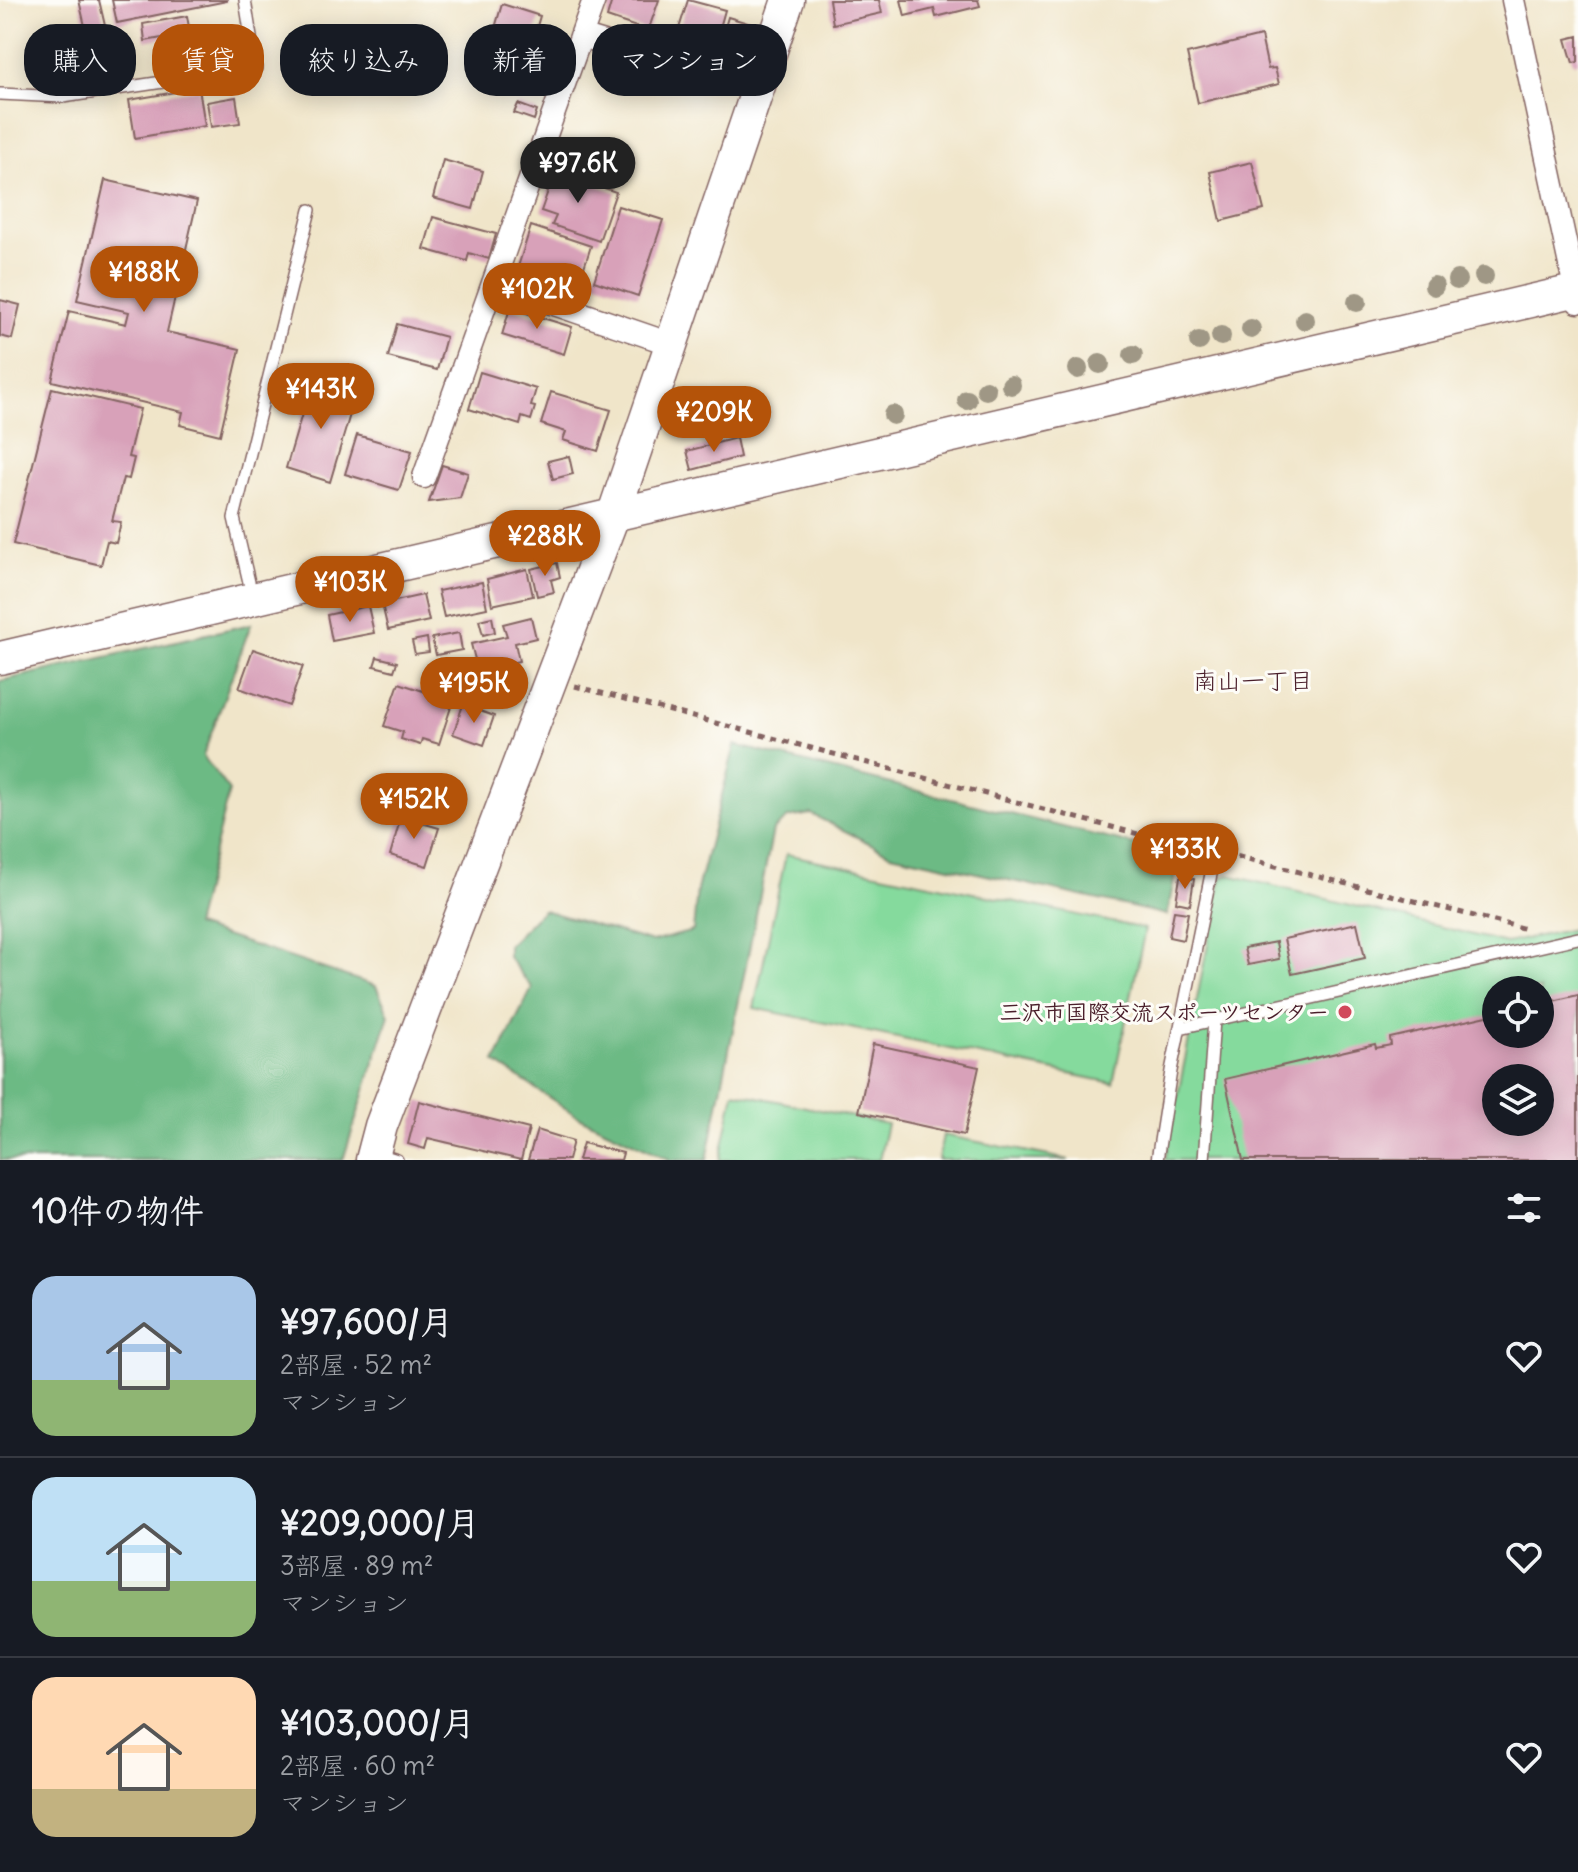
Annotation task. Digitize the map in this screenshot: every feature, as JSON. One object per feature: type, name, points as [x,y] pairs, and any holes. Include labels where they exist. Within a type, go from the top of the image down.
[{"type":"street","points":[[424,477],[594,0]]},
{"type":"street","points":[[780,24],[788,0]]},
{"type":"street","points":[[0,658],[1577,294],[1513,0]]},
{"type":"street","points":[[581,36],[592,39]]},
{"type":"street","points":[[381,1158],[381,1126],[613,516],[756,96]]},
{"type":"street","points":[[493,283],[671,344]]},
{"type":"lane","points":[[0,94],[63,97],[256,68],[245,0]]},
{"type":"lane","points":[[253,600],[234,518],[310,210]]},
{"type":"lane","points":[[1157,1160],[1211,874]]},
{"type":"lane","points":[[1180,1028],[1578,938]]},
{"type":"lane","points":[[1204,1160],[1214,1020]]},
{"type":"path","points":[[549,680],[1184,846],[1216,851],[1532,930]]},
{"type":"green space","points":[[251,624],[203,756],[229,791],[195,926],[376,986],[389,1015],[343,1160],[0,1160],[0,681]]},
{"type":"green space","points":[[735,745],[1179,856],[1167,915],[891,854],[811,814],[788,818],[773,830],[707,1160],[671,1160],[579,1117],[495,1062],[532,988],[508,957],[508,945],[543,910],[652,942],[693,931],[697,890]]},
{"type":"green space","points":[[786,854],[1145,929],[1113,1083],[754,1008]]},
{"type":"green space","name":"三沢市国際交流スポーツセンター","points":[[1229,875],[1506,943],[1578,928],[1578,1160],[1165,1160],[1221,878]]},
{"type":"green space","points":[[734,1092],[887,1124],[879,1160],[720,1160]]},
{"type":"green space","points":[[943,1135],[1069,1160],[938,1160]]},
{"type":"building","points":[[79,0],[99,0],[105,24],[84,24]]},
{"type":"building","points":[[112,0],[227,0],[227,1],[117,23]]},
{"type":"building","points":[[612,0],[659,0],[650,24],[628,24],[607,17]]},
{"type":"building","points":[[688,0],[725,10],[721,24],[680,24]]},
{"type":"building","points":[[829,0],[879,0],[882,13],[833,24]]},
{"type":"building","points":[[901,0],[978,0],[980,6],[936,17],[934,9],[905,16]]},
{"type":"building","points":[[502,4],[540,16],[538,24],[496,24]]},
{"type":"building","points":[[187,16],[188,24],[152,24],[152,40],[145,41],[143,24]]},
{"type":"building","points":[[728,17],[751,24],[726,24]]},
{"type":"building","points":[[1261,36],[1268,69],[1275,68],[1279,84],[1198,103],[1187,54]]},
{"type":"building","points":[[1578,36],[1578,62],[1573,63],[1566,39]]},
{"type":"building","points":[[152,96],[200,96],[205,126],[135,138],[129,100]]},
{"type":"building","points":[[236,97],[240,123],[211,127],[207,102]]},
{"type":"building","points":[[518,104],[537,111],[534,120],[514,113]]},
{"type":"building","points":[[443,160],[483,171],[473,209],[433,198]]},
{"type":"building","points":[[1252,162],[1264,210],[1221,221],[1210,172]]},
{"type":"building","points":[[555,171],[616,192],[599,241],[552,225],[556,216],[541,211]]},
{"type":"building","points":[[105,180],[197,201],[167,332],[240,349],[220,435],[180,425],[183,412],[52,381],[69,311],[126,324],[129,312],[77,300]]},
{"type":"building","points":[[618,206],[663,220],[638,296],[594,281]]},
{"type":"building","points":[[433,217],[496,234],[489,259],[469,253],[467,261],[424,249]]},
{"type":"building","points":[[531,226],[591,246],[576,292],[516,273]]},
{"type":"building","points":[[0,300],[20,305],[12,339],[0,336]]},
{"type":"building","points":[[510,308],[572,327],[564,354],[502,335]]},
{"type":"building","points":[[397,324],[446,337],[437,370],[388,357]]},
{"type":"building","points":[[480,372],[536,389],[531,420],[522,417],[520,425],[469,409]]},
{"type":"building","points":[[312,380],[356,394],[330,482],[286,468]]},
{"type":"building","points":[[52,388],[140,409],[128,457],[134,458],[129,479],[123,478],[112,521],[121,522],[116,543],[107,541],[101,565],[13,544]]},
{"type":"building","points":[[551,392],[611,410],[598,451],[563,440],[566,432],[541,424]]},
{"type":"building","points":[[357,435],[412,451],[399,490],[345,474]]},
{"type":"building","points":[[736,438],[740,457],[692,470],[687,451]]},
{"type":"building","points":[[569,456],[573,474],[553,479],[548,461]]},
{"type":"building","points":[[442,465],[468,473],[460,498],[429,502]]},
{"type":"building","points":[[557,563],[560,577],[551,580],[554,592],[537,596],[531,569]]},
{"type":"building","points":[[527,569],[533,596],[492,605],[487,579]]},
{"type":"building","points":[[482,582],[487,608],[444,617],[438,591]]},
{"type":"building","points":[[423,595],[429,621],[388,630],[382,604]]},
{"type":"building","points":[[368,606],[374,633],[332,641],[327,615]]},
{"type":"building","points":[[492,617],[495,632],[483,635],[479,620]]},
{"type":"building","points":[[531,617],[536,638],[515,643],[519,661],[478,671],[471,644],[507,636],[503,624]]},
{"type":"building","points":[[459,633],[462,650],[436,655],[432,638]]},
{"type":"building","points":[[427,638],[429,652],[415,654],[412,641]]},
{"type":"building","points":[[253,649],[303,666],[289,706],[239,688]]},
{"type":"building","points":[[377,657],[397,662],[394,671],[374,666]]},
{"type":"building","points":[[399,683],[453,701],[439,744],[422,739],[420,745],[401,739],[403,732],[384,726]]},
{"type":"building","points":[[463,705],[494,716],[484,745],[453,734]]},
{"type":"building","points":[[401,817],[439,828],[427,866],[390,855]]},
{"type":"building","points":[[1180,877],[1194,879],[1190,905],[1176,902]]},
{"type":"building","points":[[1174,911],[1188,913],[1183,940],[1169,937]]},
{"type":"building","points":[[1357,923],[1365,958],[1292,974],[1284,939]]},
{"type":"building","points":[[1276,942],[1279,959],[1248,965],[1244,948]]},
{"type":"building","points":[[1578,995],[1578,1160],[1243,1160],[1225,1079],[1375,1044],[1376,1048],[1391,1045],[1390,1038],[1482,1017],[1482,1048],[1554,1048],[1554,1001]]},
{"type":"building","points":[[873,1044],[979,1067],[964,1135],[859,1112]]},
{"type":"building","points":[[419,1101],[529,1129],[521,1160],[428,1138],[425,1149],[408,1144]]},
{"type":"building","points":[[537,1130],[573,1141],[568,1160],[528,1160]]},
{"type":"building","points":[[583,1143],[623,1153],[621,1160],[578,1160]]},
{"type":"place","name":"三沢市国際交流スポーツセンター","points":[[1345,1012]]},
{"type":"district","name":"南山一丁目","points":[[1253,681]]}]
